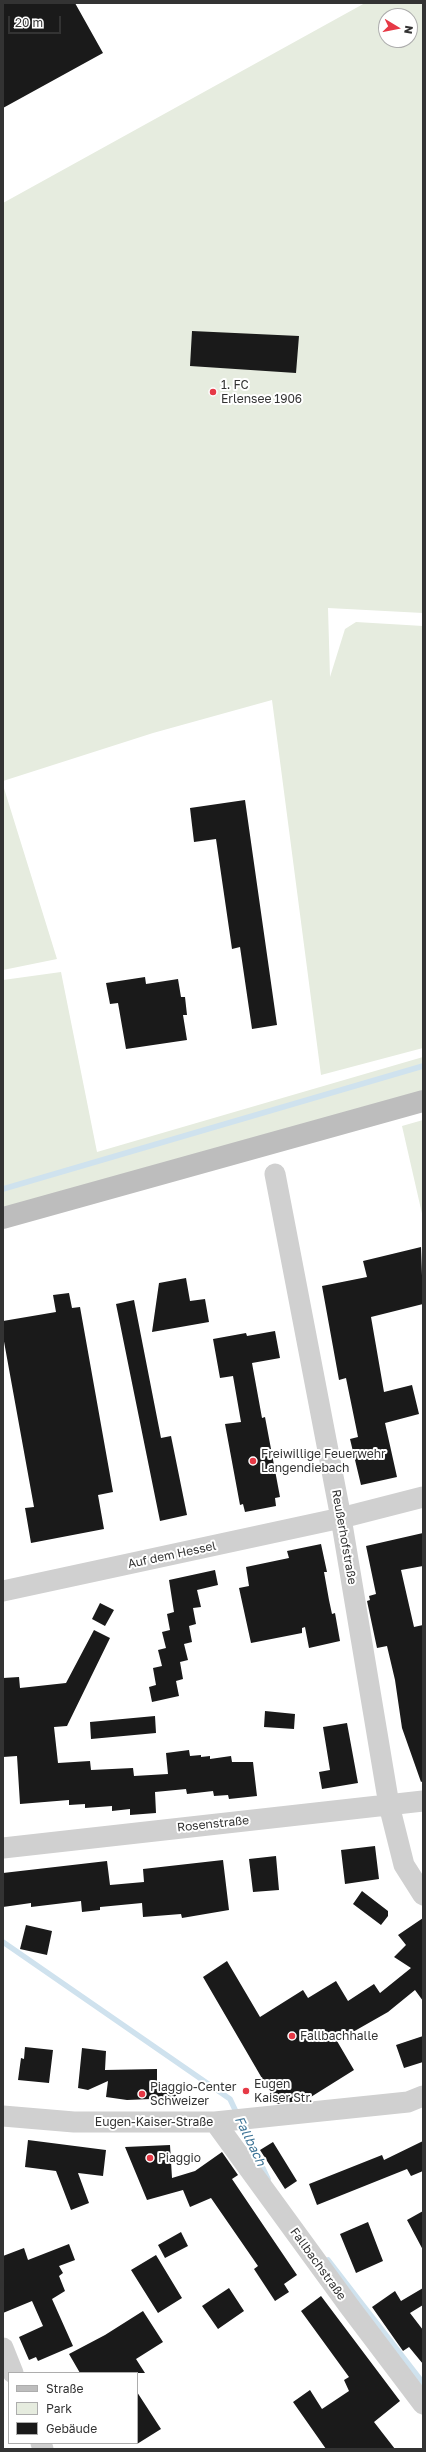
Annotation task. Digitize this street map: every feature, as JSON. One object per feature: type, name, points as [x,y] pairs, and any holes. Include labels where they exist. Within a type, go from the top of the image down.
[{"type":"main road","points":[[3,1218],[423,1101]]},
{"type":"street","name":"Reußerhofstraße","points":[[275,1174],[341,1518],[389,1805],[404,1864],[423,1895]]},
{"type":"street","name":"Auf dem Hessel","points":[[3,1591],[341,1518],[423,1497]]},
{"type":"street","name":"Rosenstraße","points":[[3,1848],[423,1801]]},
{"type":"street","name":"Eugen-Kaiser-Straße","points":[[3,2116],[74,2122],[231,2121],[408,2102],[423,2096]]},
{"type":"street","name":"Fallbachstraße","points":[[231,2121],[349,2306],[423,2404]]},
{"type":"street","points":[[3,2348],[13,2372]]},
{"type":"green space","name":"1. FC Erlensee 1906","points":[[365,3],[423,3],[423,613],[328,608],[330,677],[345,629],[356,622],[423,626],[423,1048],[321,1075],[272,700],[153,733],[3,781],[3,203]]},
{"type":"green space","points":[[3,785],[57,959],[3,970]]},
{"type":"green space","points":[[61,972],[97,1152],[423,1057],[423,1094],[3,1211],[3,980]]},
{"type":"green space","points":[[423,1120],[423,1218],[402,1126]]},
{"type":"building","points":[[3,3],[75,3],[103,53],[3,108]]},
{"type":"building","points":[[192,331],[299,336],[296,373],[190,366]]},
{"type":"building","points":[[245,800],[277,1025],[252,1029],[240,947],[232,949],[216,839],[194,842],[190,808]]},
{"type":"building","points":[[145,977],[146,984],[178,979],[181,997],[185,997],[187,1015],[183,1015],[187,1040],[126,1049],[118,1003],[110,1004],[106,983]]},
{"type":"building","points":[[421,1247],[423,1304],[371,1317],[384,1392],[412,1385],[419,1414],[385,1423],[397,1477],[361,1485],[350,1439],[358,1437],[346,1378],[339,1380],[322,1286],[367,1277],[363,1261]]},
{"type":"building","points":[[186,1278],[190,1301],[205,1299],[209,1322],[152,1332],[159,1283]]},
{"type":"building","points":[[69,1293],[72,1308],[80,1307],[113,1492],[98,1495],[104,1529],[31,1543],[25,1508],[34,1507],[3,1336],[3,1321],[56,1312],[53,1295]]},
{"type":"building","points":[[134,1300],[161,1438],[171,1436],[187,1515],[160,1521],[116,1304]]},
{"type":"building","points":[[275,1331],[280,1358],[252,1363],[262,1418],[265,1417],[280,1497],[275,1498],[276,1506],[245,1512],[243,1504],[240,1505],[225,1424],[241,1422],[233,1376],[220,1378],[213,1339],[246,1333],[247,1336]]},
{"type":"building","points":[[423,1533],[423,1566],[401,1570],[414,1627],[423,1625],[423,1781],[421,1782],[402,1728],[395,1680],[387,1646],[377,1648],[367,1601],[370,1600],[369,1596],[376,1594],[366,1546]]},
{"type":"building","points":[[321,1544],[327,1572],[324,1572],[329,1600],[332,1614],[335,1613],[340,1641],[309,1648],[305,1627],[302,1628],[302,1633],[251,1643],[239,1588],[249,1586],[246,1567],[289,1558],[287,1551]]},
{"type":"building","points":[[215,1570],[218,1585],[197,1590],[201,1607],[193,1608],[196,1624],[189,1626],[192,1642],[184,1644],[188,1660],[180,1662],[183,1679],[176,1681],[179,1696],[152,1702],[149,1687],[156,1685],[153,1668],[162,1666],[158,1650],[166,1648],[162,1632],[170,1630],[167,1614],[174,1612],[169,1580]]},
{"type":"building","points":[[100,1603],[114,1610],[105,1626],[92,1619]]},
{"type":"building","points":[[94,1630],[110,1638],[67,1726],[54,1727],[58,1763],[90,1761],[91,1770],[133,1768],[134,1776],[168,1774],[166,1753],[189,1750],[190,1756],[210,1756],[210,1759],[231,1756],[232,1762],[253,1762],[257,1796],[229,1799],[228,1795],[214,1796],[213,1791],[187,1794],[186,1789],[155,1792],[156,1813],[130,1815],[130,1809],[112,1811],[112,1806],[85,1808],[85,1804],[69,1805],[69,1800],[20,1804],[17,1756],[3,1757],[3,1678],[19,1677],[20,1688],[66,1683]]},
{"type":"building","points":[[265,1711],[295,1714],[294,1729],[264,1727]]},
{"type":"building","points":[[155,1716],[156,1733],[91,1739],[90,1722]]},
{"type":"building","points":[[347,1723],[358,1783],[322,1789],[319,1772],[330,1770],[323,1727]]},
{"type":"building","points":[[375,1846],[379,1879],[345,1884],[341,1850]]},
{"type":"building","points":[[276,1856],[279,1890],[253,1892],[249,1859]]},
{"type":"building","points":[[223,1860],[229,1910],[182,1918],[181,1914],[143,1917],[142,1903],[100,1907],[100,1910],[82,1912],[81,1901],[31,1907],[31,1903],[3,1907],[3,1873],[107,1861],[110,1885],[144,1882],[143,1869]]},
{"type":"building","points":[[362,1891],[388,1911],[388,1916],[381,1925],[353,1904]]},
{"type":"building","name":"Fallbachhalle","points":[[423,1918],[423,2001],[415,1990],[388,2012],[337,2041],[354,2070],[306,2100],[277,2104],[203,1977],[227,1961],[260,2017],[303,1990],[308,1998],[336,1981],[348,2001],[374,1984],[380,1993],[411,1968],[394,1957],[406,1945],[398,1935]]},
{"type":"building","points":[[26,1925],[52,1931],[47,1955],[20,1949]]},
{"type":"building","points":[[423,2036],[423,2062],[404,2068],[396,2045]]},
{"type":"building","points":[[25,2047],[53,2050],[49,2083],[18,2080],[21,2058],[24,2059]]},
{"type":"building","points":[[82,2048],[106,2051],[105,2070],[157,2069],[157,2084],[175,2083],[176,2098],[127,2100],[106,2097],[108,2081],[88,2090],[78,2088]]},
{"type":"building","points":[[28,2140],[106,2150],[103,2176],[78,2173],[89,2203],[71,2210],[56,2171],[25,2167]]},
{"type":"building","points":[[423,2141],[423,2171],[411,2176],[407,2169],[317,2205],[309,2184],[382,2155],[384,2160]]},
{"type":"building","points":[[273,2142],[297,2181],[285,2189],[260,2150]]},
{"type":"building","points":[[170,2145],[172,2178],[195,2171],[222,2152],[238,2175],[232,2179],[297,2275],[284,2284],[289,2292],[275,2301],[254,2269],[258,2266],[211,2198],[190,2207],[183,2190],[147,2200],[125,2147]]},
{"type":"building","points":[[423,2211],[423,2250],[407,2220]]},
{"type":"building","points":[[368,2222],[383,2261],[356,2273],[340,2234]]},
{"type":"building","points":[[181,2232],[188,2246],[165,2258],[158,2245]]},
{"type":"building","points":[[69,2244],[75,2260],[59,2266],[63,2273],[59,2276],[65,2291],[52,2299],[73,2346],[38,2361],[36,2357],[29,2360],[19,2337],[43,2326],[32,2301],[3,2313],[3,2256],[24,2248],[28,2260]]},
{"type":"building","points":[[156,2255],[182,2298],[158,2313],[131,2270]]},
{"type":"building","points":[[229,2288],[244,2311],[218,2329],[202,2306]]},
{"type":"building","points":[[423,2288],[423,2305],[410,2313],[423,2330],[423,2364],[409,2347],[403,2351],[372,2307],[395,2291],[401,2301]]},
{"type":"building","points":[[321,2296],[400,2401],[374,2422],[395,2449],[326,2449],[293,2402],[310,2390],[322,2409],[349,2391],[344,2380],[349,2377],[301,2311]]},
{"type":"building","points":[[143,2311],[163,2342],[136,2359],[145,2373],[79,2372],[69,2354],[105,2335]]},
{"type":"building","points":[[138,2394],[161,2429],[138,2443]]},
{"type":"waterway","points":[[3,1189],[423,1066]]},
{"type":"waterway","name":"Fallbach","points":[[3,1942],[230,2099],[238,2116]]},
{"type":"waterway","name":"Fallbach","points":[[242,2124],[268,2179]]},
{"type":"waterway","name":"Fallbach","points":[[328,2260],[423,2383]]},
{"type":"place","name":"1. FC Erlensee 1906","points":[[213,392]]},
{"type":"place","name":"Freiwillige Feuerwehr Langendiebach","points":[[253,1461]]},
{"type":"place","name":"Fallbachhalle","points":[[292,2036]]},
{"type":"place","name":"Eugen Kaiser Str.","points":[[246,2091]]},
{"type":"place","name":"Piaggio-Center Schweizer","points":[[142,2094]]},
{"type":"place","name":"Piaggio","points":[[150,2158]]}]
